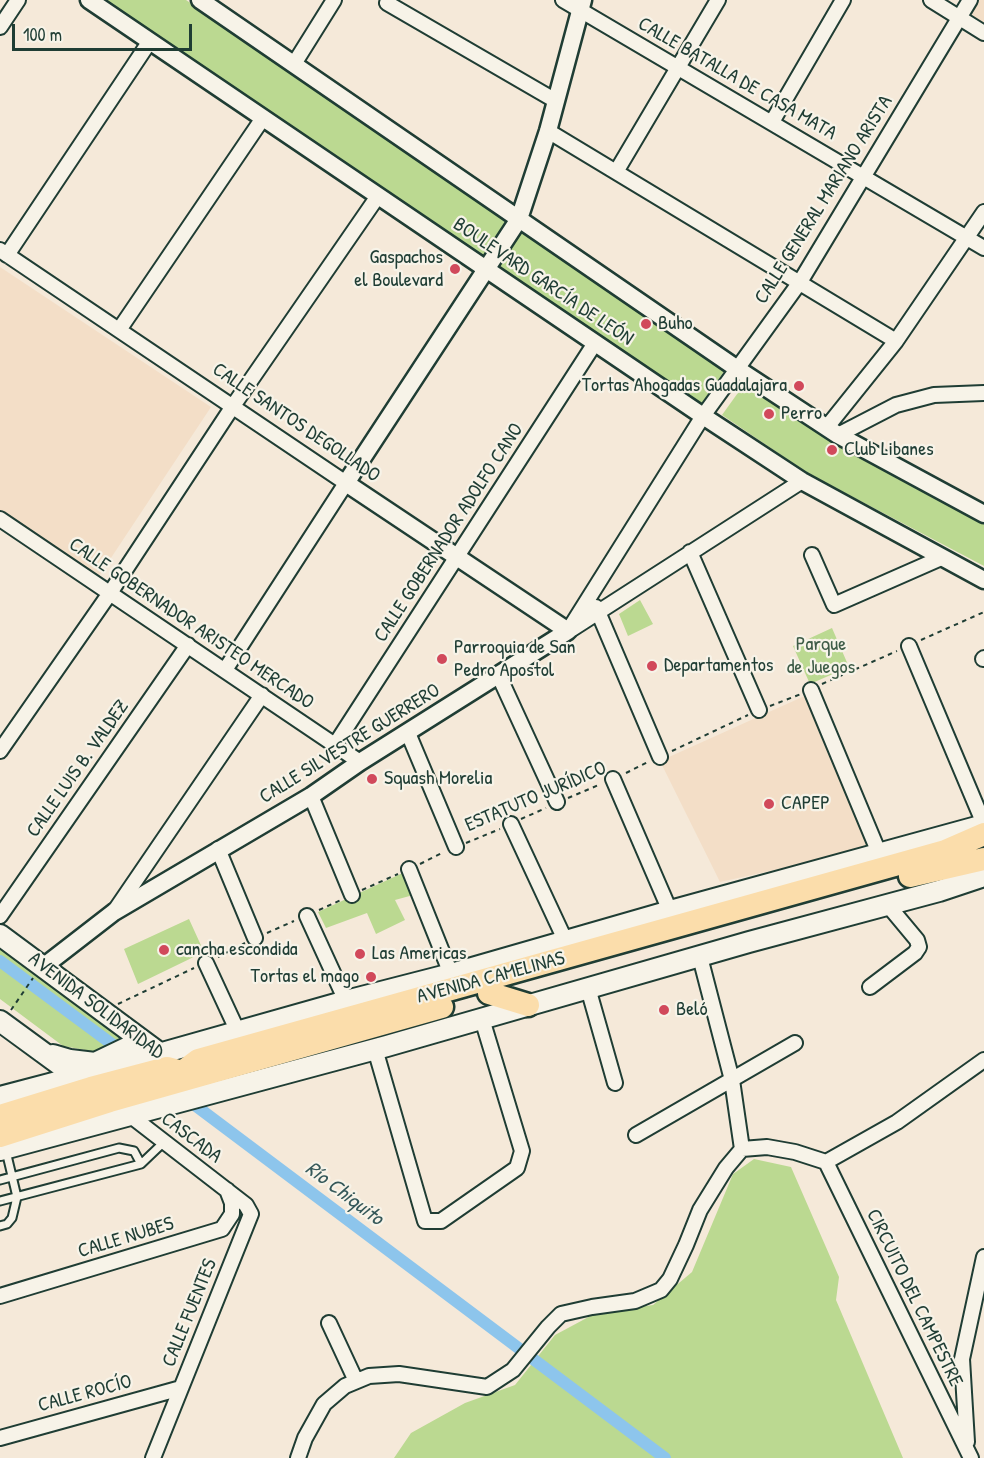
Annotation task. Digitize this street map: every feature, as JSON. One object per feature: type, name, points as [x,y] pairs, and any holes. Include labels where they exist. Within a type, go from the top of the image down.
[{"type":"highway","name":"AVENIDA CAMELINAS","points":[[492,984],[945,851],[984,834]]},
{"type":"highway","name":"AVENIDA CAMELINAS","points":[[2,1145],[164,1062],[198,1060],[876,884],[984,859]]},
{"type":"highway","points":[[461,971],[492,984],[528,1005]]},
{"type":"highway","points":[[4,1108],[29,1089]]},
{"type":"highway","name":"AVENIDA CAMELINAS","points":[[4,1108],[109,1090]]},
{"type":"main road","name":"AVENIDA CAMELINAS","points":[[164,1062],[238,1032],[984,825]]},
{"type":"main road","name":"AVENIDA CAMELINAS","points":[[29,1089],[208,1095],[984,876]]},
{"type":"main road","name":"AVENIDA SOLIDARIDAD","points":[[0,935],[164,1062]]},
{"type":"main road","points":[[0,1020],[44,1052],[109,1090],[164,1062]]},
{"type":"street","points":[[0,27],[18,0]]},
{"type":"street","name":"BOULEVARD GARCÍA DE LEÓN","points":[[89,0],[703,417],[802,481],[984,580]]},
{"type":"street","name":"BOULEVARD GARCÍA DE LEÓN","points":[[200,0],[736,368],[833,431],[984,514]]},
{"type":"street","points":[[294,64],[334,0]]},
{"type":"street","name":"CALLE BATALLA DE CASA MATA","points":[[563,0],[581,5],[678,67],[984,248]]},
{"type":"street","points":[[616,172],[718,0]]},
{"type":"street","points":[[772,122],[843,0]]},
{"type":"street","points":[[931,0],[984,33]]},
{"type":"street","name":"CALLE GENERAL MARIANO ARISTA","points":[[568,631],[703,417],[800,282],[970,0]]},
{"type":"street","points":[[387,3],[556,101]]},
{"type":"street","points":[[225,670],[519,219],[548,131],[581,5]]},
{"type":"street","points":[[4,253],[150,41]]},
{"type":"street","points":[[119,330],[263,118]]},
{"type":"street","points":[[548,131],[896,341]]},
{"type":"street","points":[[0,751],[110,593],[233,406],[378,196]]},
{"type":"street","points":[[833,431],[984,212]]},
{"type":"street","name":"CALLE SANTOS DEGOLLADO","points":[[4,253],[568,631]]},
{"type":"street","name":"CALLE GOBERNADOR ADOLFO CANO","points":[[335,745],[595,343]]},
{"type":"street","points":[[833,431],[896,405],[934,395],[982,389]]},
{"type":"street","name":"CALLE SILVESTRE GUERRERO","points":[[41,969],[114,912],[311,796],[360,762],[599,613],[802,481]]},
{"type":"street","name":"CALLE GOBERNADOR ARISTEO MERCADO","points":[[0,519],[360,762]]},
{"type":"street","points":[[690,552],[759,710]]},
{"type":"street","points":[[812,555],[834,605],[942,558]]},
{"type":"street","points":[[590,596],[660,757]]},
{"type":"street","name":"CALLE LUIS B. VALDEZ","points":[[0,916],[188,645]]},
{"type":"street","points":[[909,646],[984,825]]},
{"type":"street","points":[[498,674],[557,802]]},
{"type":"street","points":[[811,690],[879,853]]},
{"type":"street","points":[[114,912],[262,695]]},
{"type":"street","points":[[408,733],[456,847]]},
{"type":"street","points":[[613,779],[670,911]]},
{"type":"street","points":[[311,796],[352,895]]},
{"type":"street","points":[[511,825],[566,942]]},
{"type":"street","points":[[218,849],[255,938]]},
{"type":"street","points":[[409,869],[461,971]]},
{"type":"street","points":[[870,987],[915,953],[919,947],[917,940],[887,904]]},
{"type":"street","points":[[307,916],[346,1001]]},
{"type":"street","points":[[700,957],[732,1080],[742,1149]]},
{"type":"street","points":[[206,963],[238,1032]]},
{"type":"street","points":[[588,988],[615,1083]]},
{"type":"street","points":[[375,1049],[425,1221],[441,1221],[517,1168],[522,1151],[482,1019]]},
{"type":"street","points":[[636,1135],[795,1043]]},
{"type":"street","points":[[298,1458],[305,1438],[324,1404],[345,1386],[369,1376],[399,1374],[487,1387],[513,1370],[526,1352],[561,1314],[635,1301],[661,1290],[670,1279],[700,1210],[726,1168],[742,1149],[767,1147],[795,1152],[826,1162],[897,1122],[984,1060]]},
{"type":"street","name":"CASCADA","points":[[109,1090],[165,1142],[227,1190]]},
{"type":"street","name":"CIRCUITO DEL CAMPESTRE","points":[[826,1162],[969,1454]]},
{"type":"street","name":"CALLE NUBES","points":[[0,1296],[222,1229],[232,1214],[232,1203],[227,1190]]},
{"type":"street","name":"CALLE FUENTES","points":[[153,1458],[250,1214],[246,1205],[227,1190]]},
{"type":"street","name":"CIRCUITO DEL CAMPESTRE","points":[[969,1454],[962,1359],[984,1257]]},
{"type":"street","points":[[329,1323],[356,1381]]},
{"type":"street","name":"CALLE ROCÍO","points":[[0,1438],[181,1388]]},
{"type":"lane","points":[[0,1201],[141,1164],[165,1142]]},
{"type":"lane","points":[[0,1226],[7,1224],[12,1218],[17,1197],[2,1145]]},
{"type":"lane","points":[[0,1180],[119,1148],[134,1151],[141,1164]]},
{"type":"path","name":"ESTATUTO JURÍDICO","points":[[101,1011],[255,938],[613,779],[759,710],[811,690],[984,612]]},
{"type":"path","points":[[14,1004],[41,969]]},
{"type":"shaded area","points":[[979,0],[984,0],[984,24],[970,15]]},
{"type":"shaded area","points":[[0,267],[211,407],[99,576],[0,511]]},
{"type":"shaded area","name":"CAPEP","points":[[809,694],[874,848],[720,882],[660,761]]},
{"type":"green space","points":[[105,0],[186,0],[727,367],[702,404]]},
{"type":"green space","points":[[745,383],[843,449],[984,524],[984,566],[809,474],[722,415]]},
{"type":"green space","points":[[640,600],[653,624],[628,636],[619,614]]},
{"type":"green space","name":"Parque de Juegos","points":[[832,628],[849,667],[810,684],[793,646]]},
{"type":"green space","points":[[407,871],[417,894],[395,900],[405,920],[376,934],[367,913],[326,928],[318,912]]},
{"type":"green space","name":"cancha escondida","points":[[189,919],[204,952],[138,984],[124,949]]},
{"type":"green space","points":[[0,933],[137,1036],[96,1052],[63,1046],[0,999]]},
{"type":"green space","points":[[754,1159],[791,1167],[839,1277],[836,1300],[903,1458],[394,1458],[411,1433],[465,1403],[515,1385],[555,1335],[596,1313],[653,1305],[692,1272],[733,1174]]},
{"type":"waterway","name":"Río Chiquito","points":[[0,961],[124,1053]]},
{"type":"waterway","name":"Río Chiquito","points":[[184,1097],[665,1458]]},
{"type":"place","name":"Gaspachos el Boulevard","points":[[455,269]]},
{"type":"place","name":"Buho","points":[[646,324]]},
{"type":"place","name":"Tortas Ahogadas Guadalajara","points":[[799,386]]},
{"type":"place","name":"Perro","points":[[769,414]]},
{"type":"place","name":"Club Libanes","points":[[832,450]]},
{"type":"place","name":"Parroquia de San Pedro Apostol","points":[[442,659]]},
{"type":"place","name":"Departamentos","points":[[652,666]]},
{"type":"place","name":"Squash Morelia","points":[[372,779]]},
{"type":"place","name":"CAPEP","points":[[769,804]]},
{"type":"place","name":"cancha escondida","points":[[164,950]]},
{"type":"place","name":"Las Americas","points":[[360,954]]},
{"type":"place","name":"Tortas el mago","points":[[371,977]]},
{"type":"place","name":"Beló","points":[[664,1010]]}]
